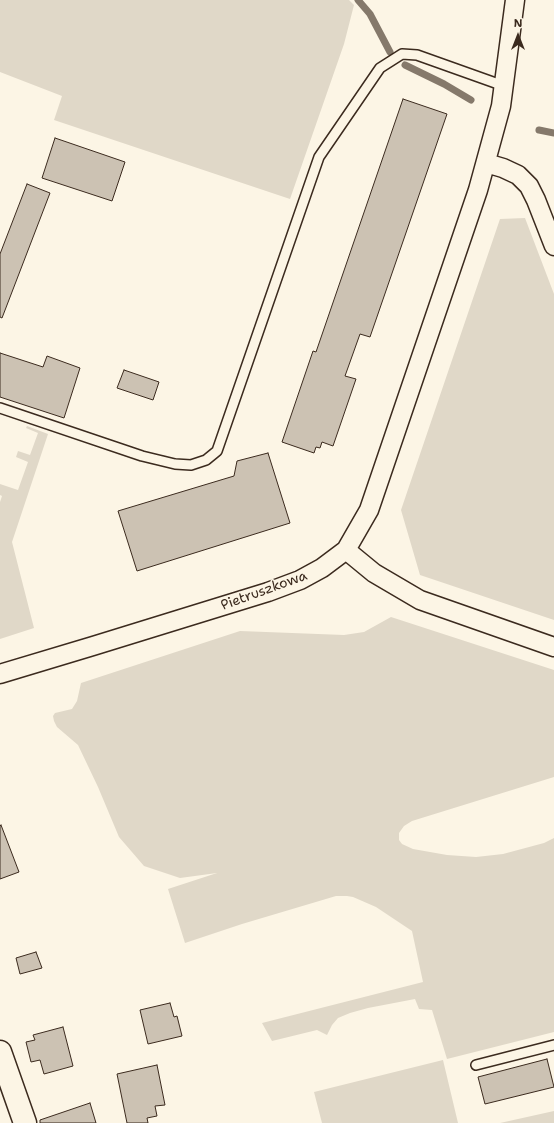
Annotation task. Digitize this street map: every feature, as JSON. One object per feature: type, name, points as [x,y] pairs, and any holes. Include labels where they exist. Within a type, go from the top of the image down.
[{"type":"main road","points":[[0,1052],[25,1123]]},
{"type":"street","points":[[515,0],[501,106],[478,190],[369,510],[346,550],[374,573],[420,600],[554,647]]},
{"type":"street","points":[[486,163],[503,168],[518,175],[528,186],[536,200],[554,246]]},
{"type":"street","name":"Pietruszkowa","points":[[0,674],[268,592],[300,580],[317,571],[346,550]]},
{"type":"lane","points":[[0,408],[142,456],[175,464],[191,465],[206,460],[217,451],[319,156],[380,68],[402,54],[417,55],[504,86]]},
{"type":"lane","points":[[476,1065],[554,1046]]},
{"type":"shaded area","points":[[0,0],[349,0],[354,5],[344,44],[290,199],[54,120],[62,96],[0,72]]},
{"type":"shaded area","points":[[525,218],[554,294],[554,620],[420,575],[401,510],[500,219]]},
{"type":"shaded area","points":[[27,426],[48,434],[12,542],[34,628],[0,639],[0,502],[2,496],[0,495],[0,484],[18,490],[28,462],[16,457],[18,451],[30,455],[38,433],[26,428]]},
{"type":"shaded area","points":[[391,617],[554,670],[554,777],[412,821],[404,826],[399,833],[399,840],[402,844],[413,849],[447,855],[476,857],[503,854],[544,843],[554,838],[554,1032],[447,1059],[432,1010],[419,1009],[415,999],[350,1013],[338,1018],[332,1025],[327,1035],[317,1030],[272,1041],[262,1023],[423,982],[412,931],[376,907],[353,897],[336,896],[242,924],[185,943],[168,889],[217,873],[180,878],[144,866],[119,837],[78,745],[57,727],[54,721],[53,716],[55,713],[72,709],[77,701],[81,683],[240,631],[344,635],[364,632]]},
{"type":"shaded area","points":[[443,1060],[458,1123],[322,1123],[314,1092]]},
{"type":"shaded area","points":[[554,1111],[554,1123],[500,1123]]},
{"type":"building","points":[[403,99],[447,114],[370,337],[360,334],[345,376],[356,379],[333,446],[322,442],[320,448],[316,447],[314,453],[282,442],[313,351],[316,352]]},
{"type":"building","points":[[55,138],[125,162],[112,201],[42,178]]},
{"type":"building","points":[[27,184],[50,193],[2,318],[0,317],[0,254]]},
{"type":"building","points":[[0,353],[43,367],[47,356],[80,368],[64,418],[0,397]]},
{"type":"building","points":[[124,370],[159,382],[153,400],[117,388]]},
{"type":"building","points":[[268,453],[290,523],[137,571],[118,511],[234,476],[237,461]]},
{"type":"building","points":[[1,825],[19,872],[0,879],[0,826]]},
{"type":"building","points":[[36,952],[42,968],[20,974],[16,958]]},
{"type":"building","points":[[170,1003],[174,1017],[177,1016],[182,1036],[148,1044],[140,1010]]},
{"type":"building","points":[[63,1027],[73,1066],[44,1074],[40,1060],[31,1062],[26,1042],[35,1040],[33,1035]]},
{"type":"building","points":[[547,1059],[554,1087],[485,1104],[478,1077]]},
{"type":"building","points":[[157,1065],[165,1105],[155,1106],[157,1116],[147,1118],[148,1123],[127,1123],[117,1074]]},
{"type":"building","points":[[90,1103],[96,1123],[40,1123],[40,1120]]},
{"type":"waterway","points":[[358,0],[370,14],[390,52]]},
{"type":"waterway","points":[[405,65],[444,84],[471,100]]},
{"type":"waterway","points":[[539,130],[554,133]]}]
